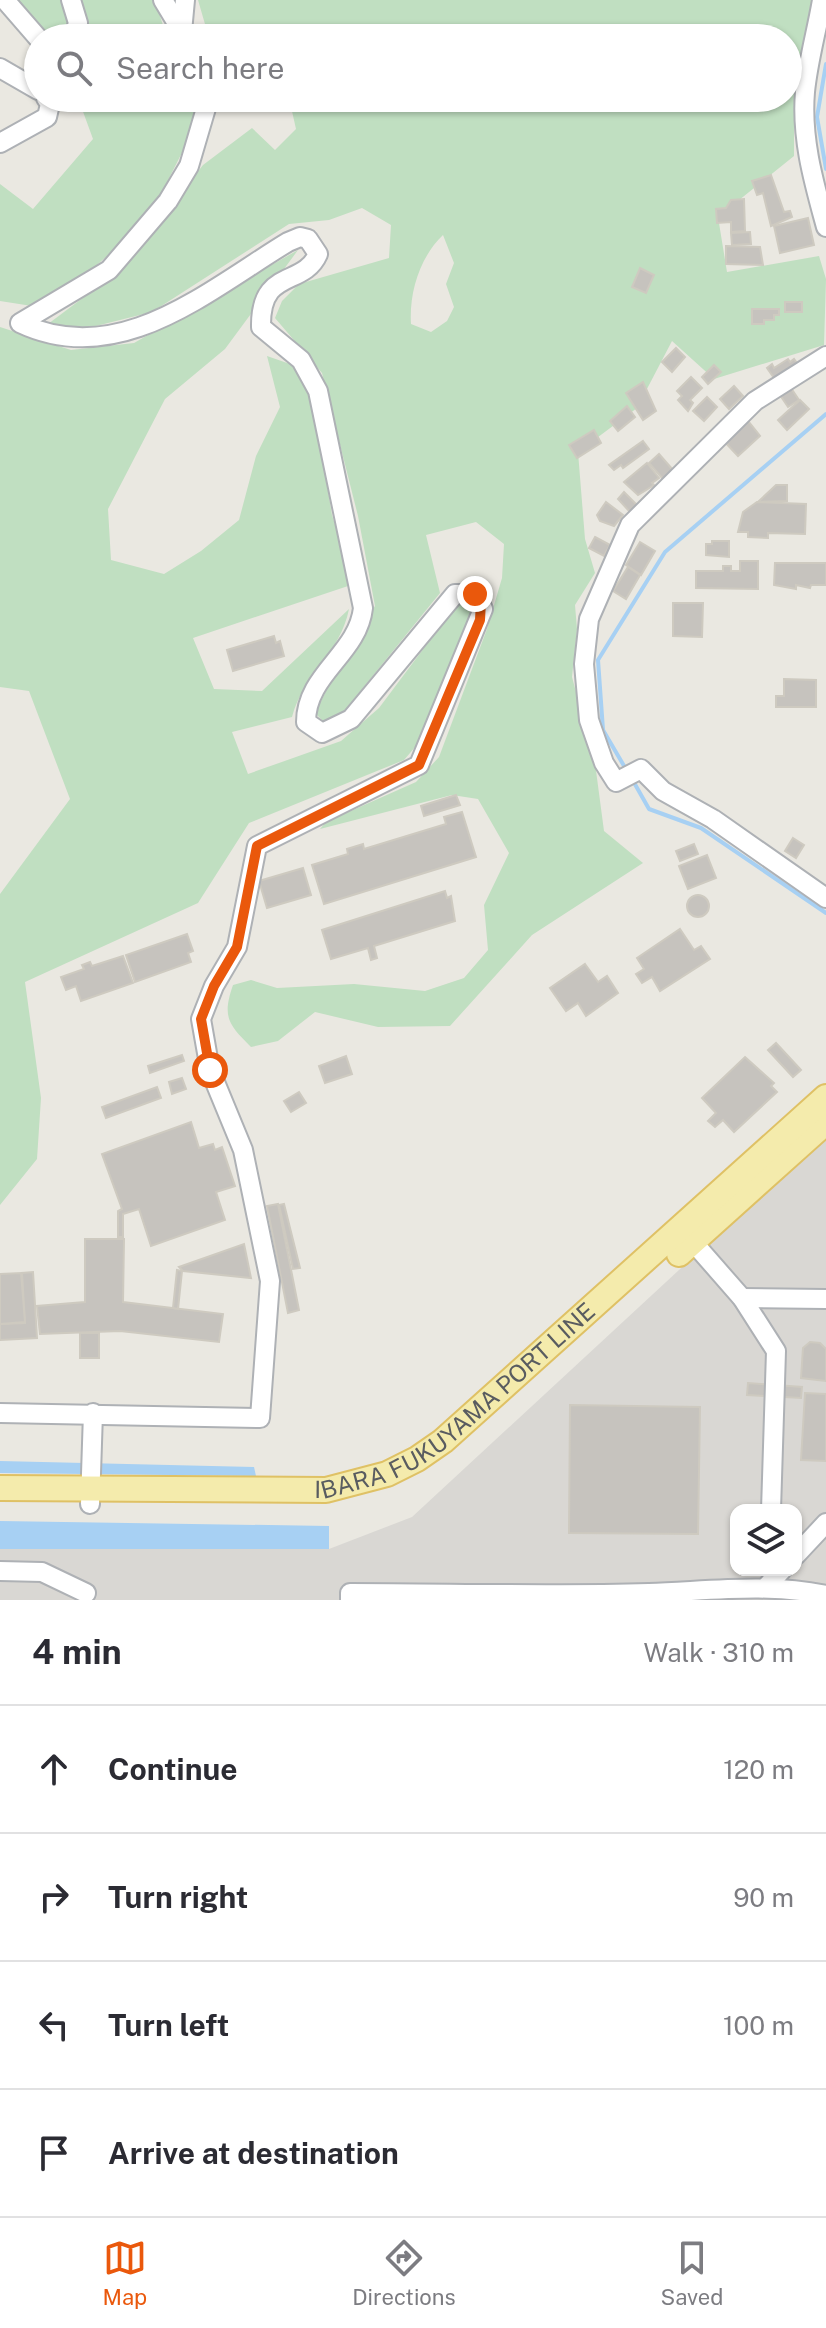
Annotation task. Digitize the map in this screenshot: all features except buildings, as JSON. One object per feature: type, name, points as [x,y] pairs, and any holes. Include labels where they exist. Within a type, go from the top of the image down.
[{"type":"main road","name":"IBARA FUKUYAMA PORT LINE","points":[[0,1488],[90,1497],[326,1506],[392,1487],[451,1454],[687,1235],[826,1097]]},
{"type":"main road","name":"IBARA FUKUYAMA PORT LINE","points":[[687,1235],[826,1122]]},
{"type":"main road","name":"IBARA FUKUYAMA PORT LINE","points":[[0,1503],[90,1497]]},
{"type":"street","points":[[5,0],[26,24]]},
{"type":"street","points":[[71,0],[78,24]]},
{"type":"street","points":[[163,0],[177,24]]},
{"type":"street","points":[[184,24],[185,0]]},
{"type":"street","points":[[822,0],[805,92],[805,128],[808,159],[826,227]]},
{"type":"street","points":[[0,68],[24,82]]},
{"type":"street","points":[[0,143],[47,117],[48,112]]},
{"type":"street","points":[[0,1413],[260,1418],[270,1281],[243,1150],[210,1070],[201,1019],[214,986],[237,947],[257,846],[419,765],[483,609],[475,594],[455,594],[351,719],[322,733],[306,722],[306,708],[315,684],[353,638],[363,608],[318,391],[301,360],[261,327],[261,311],[268,293],[281,280],[314,262],[318,254],[308,239],[300,237],[288,242],[139,329],[109,337],[74,340],[42,334],[20,323],[109,270],[168,201],[189,166],[205,112]]},
{"type":"street","points":[[826,356],[755,401],[630,525],[589,619],[584,664],[589,720],[604,763],[627,776],[641,769],[663,791],[713,819],[826,898]]},
{"type":"street","points":[[687,1235],[742,1298],[776,1351],[771,1504]]},
{"type":"street","points":[[742,1298],[826,1299]]},
{"type":"street","points":[[90,1497],[93,1413]]},
{"type":"street","points":[[802,1549],[826,1523]]},
{"type":"street","points":[[0,1571],[42,1572],[86,1593]]},
{"type":"street","points":[[350,1600],[350,1593],[650,1593],[766,1579],[826,1595]]},
{"type":"shaded area","points":[[826,1134],[826,1600],[0,1600],[0,1544],[329,1549],[412,1517]]},
{"type":"green space","points":[[15,0],[66,0],[69,24],[34,24]]},
{"type":"green space","points":[[80,0],[155,0],[163,24],[83,24]]},
{"type":"green space","points":[[198,0],[816,0],[802,57],[802,24],[205,24]]},
{"type":"green space","points":[[83,112],[201,112],[160,196],[118,246],[88,273],[32,306],[0,301],[0,184],[33,209],[93,139]]},
{"type":"green space","points":[[292,112],[794,112],[794,156],[718,217],[727,272],[819,256],[826,279],[824,345],[714,379],[672,341],[637,408],[578,452],[585,539],[595,573],[575,605],[577,629],[572,677],[595,763],[604,831],[643,863],[532,935],[450,1026],[378,1027],[315,1012],[278,1041],[251,1047],[229,1019],[228,1005],[233,985],[251,980],[277,988],[354,984],[425,991],[464,978],[488,950],[484,905],[509,853],[478,799],[452,795],[320,829],[326,822],[416,782],[439,757],[487,629],[502,578],[504,544],[476,522],[426,535],[440,593],[337,720],[322,720],[315,713],[353,638],[375,606],[358,516],[322,373],[275,318],[282,301],[299,284],[389,258],[391,225],[362,208],[329,220],[289,224],[152,312],[88,328],[48,324],[124,267],[203,165],[252,128],[275,150],[296,129]],"holes":[[[443,235],[454,263],[446,284],[454,307],[447,321],[431,332],[411,324],[414,288],[422,264]]]},
{"type":"green space","points":[[298,250],[225,349],[165,399],[108,509],[111,560],[164,574],[201,551],[239,520],[256,456],[280,407],[267,356],[290,364],[304,377],[313,400],[332,515],[354,584],[193,638],[214,689],[262,691],[349,609],[338,639],[305,688],[292,717],[232,732],[248,774],[341,741],[379,708],[454,608],[464,602],[472,607],[472,618],[422,739],[404,760],[249,823],[198,903],[25,982],[41,1098],[37,1159],[0,1205],[0,894],[70,799],[29,691],[0,687],[0,327],[71,350],[134,343]]},
{"type":"water","points":[[0,1461],[254,1467],[256,1476],[0,1473]]},
{"type":"water","points":[[0,1521],[329,1526],[329,1549],[0,1549]]},
{"type":"waterway","points":[[826,64],[817,117],[826,169]]},
{"type":"waterway","points":[[627,771],[603,730],[598,660],[665,552],[826,414]]},
{"type":"waterway","points":[[632,779],[649,809],[701,828],[826,913]]},
{"type":"route","points":[[210,1070],[201,1019],[214,986],[237,947],[257,846],[264,840],[406,775],[419,765],[427,754],[480,620],[483,609],[475,594]]}]
